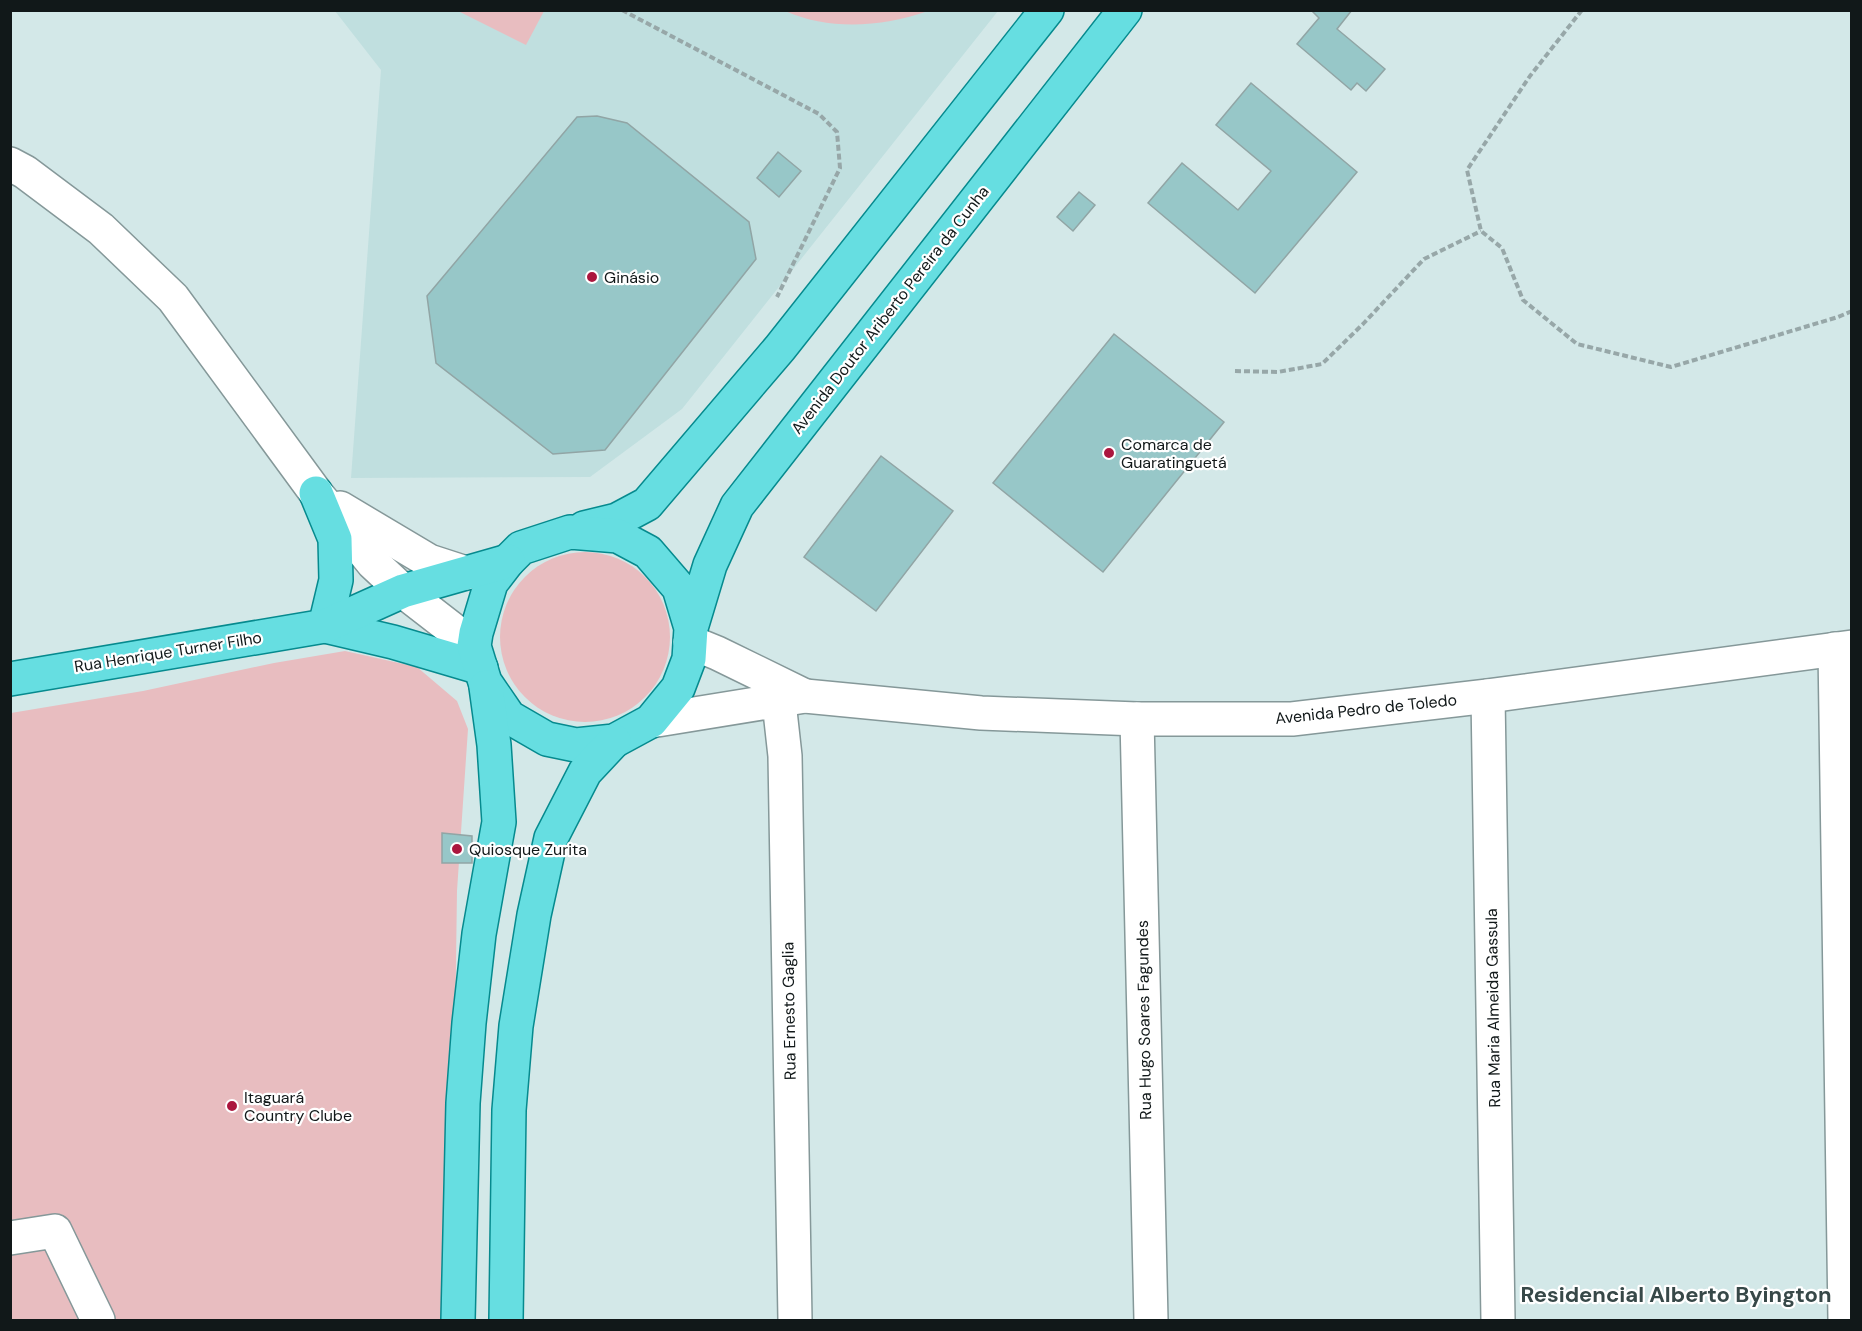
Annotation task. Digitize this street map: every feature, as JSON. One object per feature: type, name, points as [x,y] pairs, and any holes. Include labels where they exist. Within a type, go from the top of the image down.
[{"type":"main road","points":[[458,1320],[463,1103],[469,1023],[479,934],[499,822],[494,746],[476,633],[491,583],[507,561],[521,548],[617,520],[647,504],[780,348],[1047,10]]},
{"type":"main road","name":"Avenida Doutor Ariberto Pereira da Cunha","points":[[690,635],[710,565],[737,506],[1125,10]]},
{"type":"main road","points":[[316,493],[335,539],[336,580],[325,626]]},
{"type":"main road","points":[[480,665],[509,717],[547,740],[576,746],[614,741],[651,722],[678,688],[689,658],[690,635],[679,588],[648,552],[618,536],[570,532]]},
{"type":"main road","name":"Rua Henrique Turner Filho","points":[[10,679],[325,626],[403,591],[507,561]]},
{"type":"main road","name":"Rua Henrique Turner Filho","points":[[325,626],[480,665]]},
{"type":"main road","points":[[506,1320],[509,1110],[516,1026],[534,915],[551,838],[585,772],[614,741]]},
{"type":"street","points":[[10,164],[25,172],[101,229],[173,298],[316,493],[373,563],[480,665]]},
{"type":"street","points":[[316,493],[429,561],[465,573]]},
{"type":"street","name":"Avenida Pedro de Toledo","points":[[690,635],[792,699]]},
{"type":"street","name":"Avenida Pedro de Toledo","points":[[651,722],[701,712],[792,699],[981,713],[1137,719],[1292,719],[1488,696],[1843,648]]},
{"type":"street","points":[[1843,648],[1845,1320]]},
{"type":"street","name":"Rua Maria Almeida Gassula","points":[[1488,696],[1498,1320]]},
{"type":"street","name":"Rua Ernesto Gaglia","points":[[792,699],[785,756],[795,1320]]},
{"type":"street","name":"Rua Hugo Soares Fagundes","points":[[1137,719],[1151,1320]]},
{"type":"street","points":[[10,1238],[55,1231],[98,1320]]},
{"type":"path","points":[[622,10],[819,114],[837,132],[840,168],[774,301]]},
{"type":"path","points":[[1582,10],[1530,76],[1467,170],[1481,231],[1502,248],[1523,300],[1577,344],[1671,367],[1838,317],[1851,311]]},
{"type":"path","points":[[1235,371],[1278,372],[1322,364],[1424,259],[1481,231]]},
{"type":"shaded area","points":[[335,11],[998,11],[682,409],[590,477],[351,478],[381,70]]},
{"type":"shaded area","points":[[458,11],[544,11],[526,45]]},
{"type":"shaded area","points":[[785,11],[928,11],[893,21],[856,25],[820,22]]},
{"type":"shaded area","points":[[585,552],[617,559],[645,577],[663,605],[670,637],[663,669],[645,697],[617,715],[585,722],[553,715],[525,697],[507,669],[500,637],[507,605],[525,577],[553,559]]},
{"type":"shaded area","name":"Itaguará Country Clube","points":[[345,651],[417,667],[457,701],[468,729],[457,891],[451,1320],[11,1320],[11,713],[143,691],[274,663]]},
{"type":"building","points":[[1311,10],[1352,10],[1337,29],[1385,69],[1366,91],[1357,83],[1351,90],[1297,44],[1319,18]]},
{"type":"building","points":[[1251,83],[1357,172],[1255,293],[1148,203],[1182,163],[1238,210],[1271,171],[1216,125]]},
{"type":"building","name":"Ginásio","points":[[597,116],[627,123],[749,222],[756,259],[605,450],[553,454],[436,363],[427,296],[577,117]]},
{"type":"building","points":[[778,152],[801,171],[779,197],[757,178]]},
{"type":"building","points":[[1079,192],[1095,205],[1073,231],[1057,217]]},
{"type":"building","name":"Comarca de Guaratinguetá","points":[[1114,334],[1224,422],[1103,572],[993,483]]},
{"type":"building","points":[[881,456],[953,511],[876,611],[804,557]]},
{"type":"building","name":"Quiosque Zurita","points":[[442,833],[472,836],[472,863],[442,863]]},
{"type":"place","name":"Ginásio","points":[[592,277]]},
{"type":"place","name":"Comarca de Guaratinguetá","points":[[1109,453]]},
{"type":"place","name":"Quiosque Zurita","points":[[457,849]]},
{"type":"place","name":"Itaguará Country Clube","points":[[232,1106]]},
{"type":"district","name":"Residencial Alberto Byington","points":[[1676,1294]]}]
